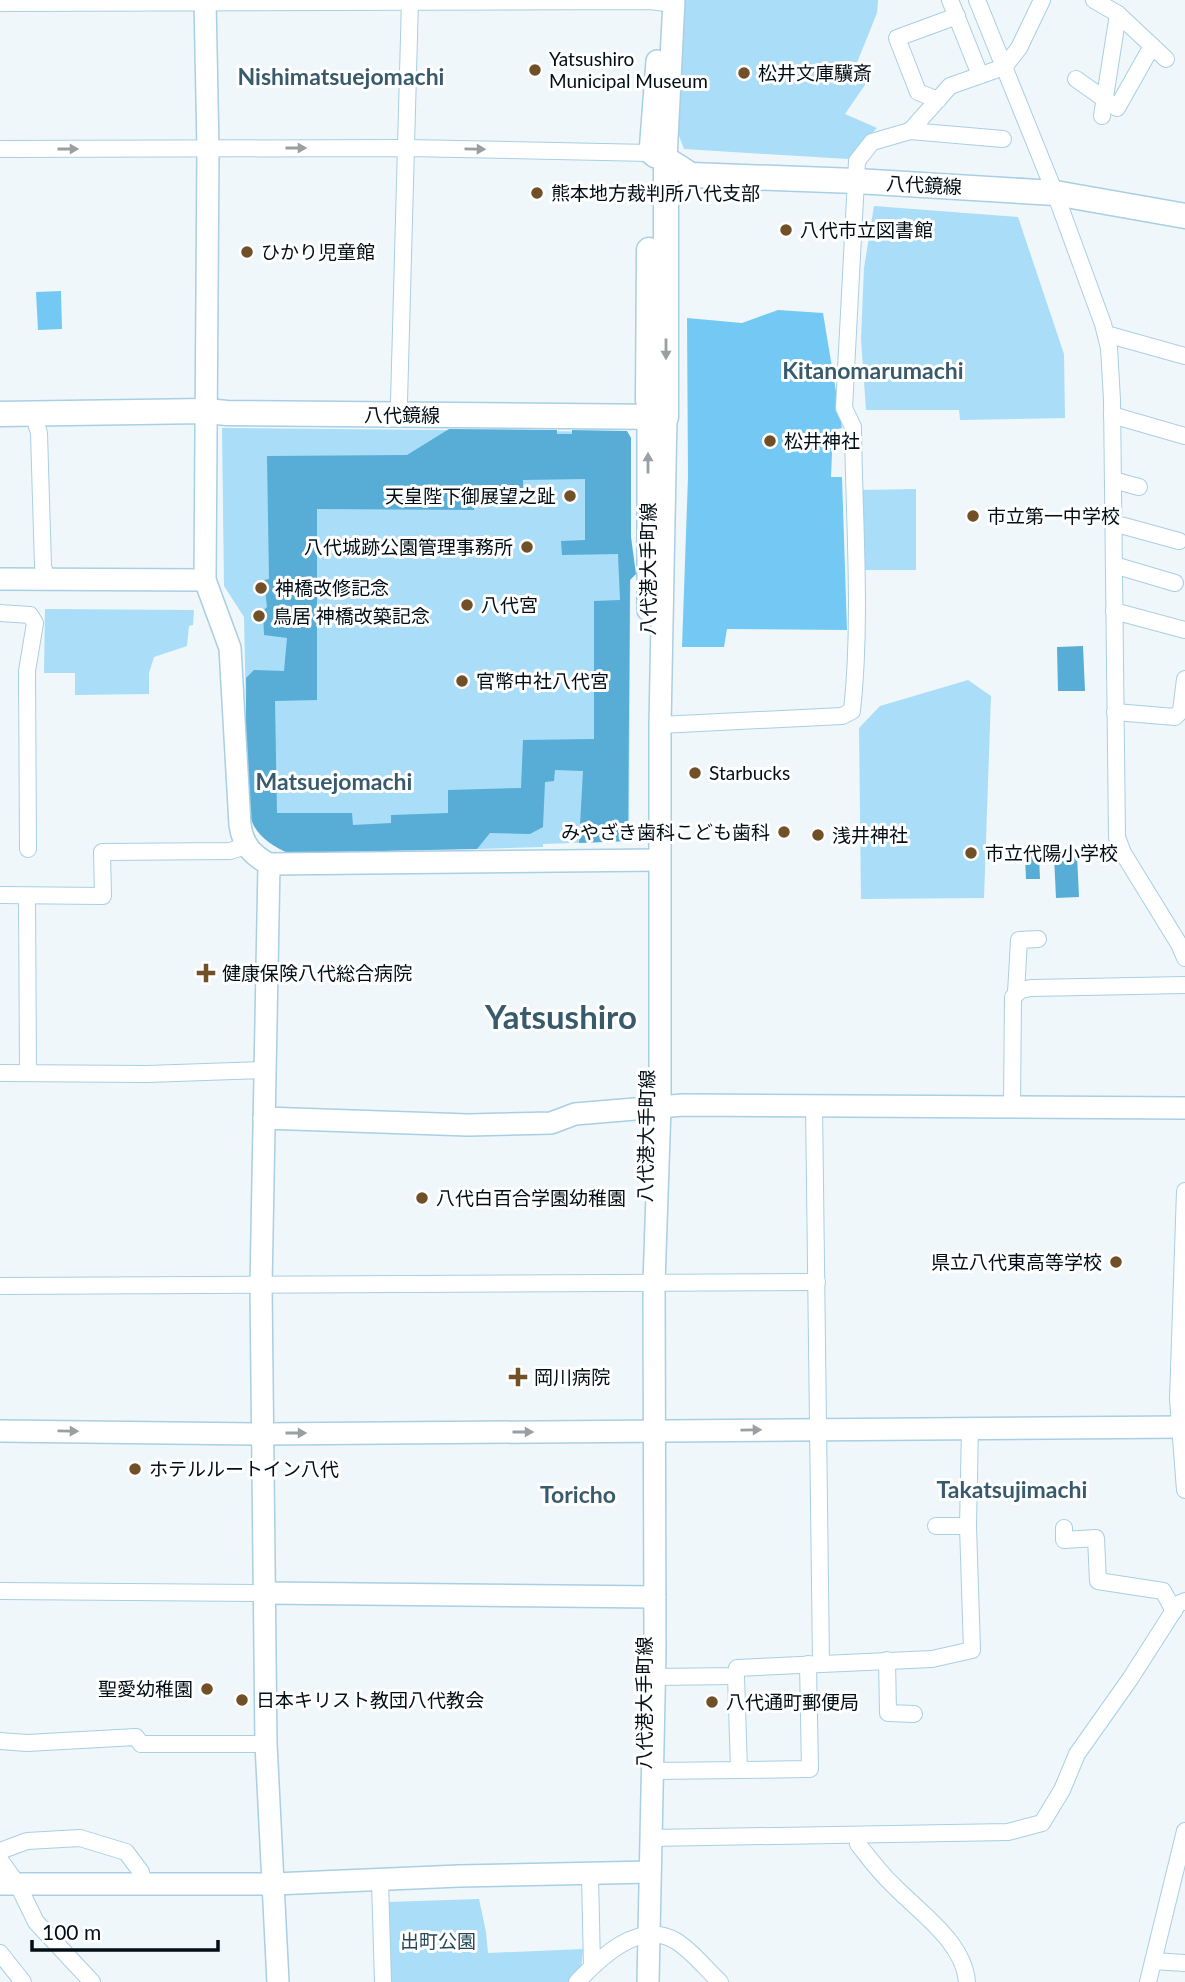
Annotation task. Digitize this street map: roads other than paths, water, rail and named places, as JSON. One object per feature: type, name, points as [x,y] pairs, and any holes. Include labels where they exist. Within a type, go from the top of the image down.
[{"type":"main road","name":"八代鏡線","points":[[658,156],[856,176],[1052,187],[1185,216]]},
{"type":"main road","points":[[657,409],[658,156]]},
{"type":"main road","name":"八代鏡線","points":[[1052,187],[1068,183],[1185,205]]},
{"type":"main road","name":"八代鏡線","points":[[205,411],[226,405],[399,401],[657,409]]},
{"type":"main road","name":"八代鏡線","points":[[0,414],[657,409]]},
{"type":"street","points":[[399,401],[410,0]]},
{"type":"street","points":[[950,0],[980,75]]},
{"type":"street","points":[[977,0],[1052,187],[1106,334],[1112,415],[1117,837],[1123,853],[1167,923],[1185,958]]},
{"type":"street","points":[[911,131],[950,86],[1003,67],[1019,48],[1042,0]]},
{"type":"street","points":[[1094,0],[1118,14],[1166,59]]},
{"type":"street","points":[[0,3],[668,1],[658,156],[407,148],[0,149]]},
{"type":"street","points":[[205,2],[208,149],[205,580],[230,648],[240,825],[246,846],[257,857],[270,864],[653,860]]},
{"type":"street","points":[[1103,108],[1118,14]]},
{"type":"street","points":[[938,100],[918,92],[897,38],[957,16]]},
{"type":"street","points":[[1076,79],[1103,108],[1117,108],[1152,47]]},
{"type":"street","points":[[660,725],[842,716],[852,711],[858,628],[853,427],[844,408],[857,161],[872,142],[911,131],[1003,139]]},
{"type":"street","points":[[1106,334],[1185,356]]},
{"type":"street","name":"八代港大手町線","points":[[653,860],[660,725],[657,409]]},
{"type":"street","name":"八代港大手町線","points":[[650,1872],[643,1839],[649,1597],[649,1283],[654,1107],[657,409]]},
{"type":"street","points":[[33,413],[39,433],[43,566],[47,579]]},
{"type":"street","points":[[1112,415],[1185,436]]},
{"type":"street","points":[[1113,480],[1139,487]]},
{"type":"street","points":[[1114,523],[1179,541]]},
{"type":"street","points":[[1114,565],[1175,583]]},
{"type":"street","points":[[0,579],[205,580]]},
{"type":"street","points":[[1114,611],[1185,629]]},
{"type":"street","points":[[0,613],[30,615],[35,623],[27,671],[28,849]]},
{"type":"street","points":[[1115,712],[1175,717],[1181,711],[1185,678]]},
{"type":"street","points":[[0,895],[103,896],[102,852],[230,851],[246,846]]},
{"type":"street","points":[[270,864],[261,1286],[262,1434],[266,1744],[278,1982]]},
{"type":"street","points":[[27,895],[28,1072]]},
{"type":"street","points":[[1012,1106],[1013,997],[1016,993],[1019,940],[1038,939]]},
{"type":"street","points":[[1016,993],[1031,988],[1185,985]]},
{"type":"street","points":[[0,1073],[147,1074],[265,1070]]},
{"type":"street","points":[[652,1771],[810,1769],[815,1663],[819,1430],[814,1104]]},
{"type":"street","points":[[264,1118],[468,1125],[551,1123],[575,1114],[654,1107],[814,1104],[1185,1108]]},
{"type":"street","points":[[1185,1191],[1182,1427],[1185,1490]]},
{"type":"street","points":[[0,1286],[817,1282]]},
{"type":"street","points":[[739,1770],[737,1668],[932,1659],[972,1650],[968,1526],[970,1427]]},
{"type":"street","points":[[0,1431],[262,1434],[1182,1427]]},
{"type":"street","points":[[936,1526],[968,1526]]},
{"type":"street","points":[[651,1838],[1008,1832],[1042,1823],[1062,1790],[1077,1754],[1179,1606],[1163,1591],[1098,1581],[1097,1538],[1064,1540]]},
{"type":"street","points":[[0,1591],[649,1597]]},
{"type":"street","name":"八代港大手町線","points":[[648,1982],[653,1677],[649,1597]]},
{"type":"street","points":[[887,1660],[888,1713],[914,1714]]},
{"type":"street","points":[[653,1677],[736,1676]]},
{"type":"street","points":[[0,1741],[27,1743],[136,1737],[141,1744],[266,1744]]},
{"type":"street","points":[[1148,1982],[1185,1831]]},
{"type":"street","points":[[857,1836],[858,1844],[890,1883],[939,1930],[960,1958],[967,1979],[983,1982]]},
{"type":"street","points":[[0,1851],[27,1841],[80,1838],[126,1852],[141,1872],[143,1885]]},
{"type":"street","points":[[0,1860],[9,1884],[36,1922],[92,1982]]},
{"type":"street","points":[[9,1884],[274,1884],[650,1872]]},
{"type":"street","points":[[590,1875],[592,1966]]},
{"type":"street","points":[[380,1881],[383,1982]]},
{"type":"street","points":[[577,1982],[620,1944],[632,1938],[662,1936],[676,1941],[720,1982]]},
{"type":"street","points":[[0,1953],[23,1982]]},
{"type":"street","points":[[1153,1961],[1185,1963]]},
{"type":"place","name":"Yatsushiro Municipal Museum","points":[[535,70]]},
{"type":"place","name":"松井文庫驥斎","points":[[744,73]]},
{"type":"place","name":"熊本地方裁判所八代支部","points":[[537,193]]},
{"type":"place","name":"八代市立図書館","points":[[786,230]]},
{"type":"place","name":"ひかり児童館","points":[[247,252]]},
{"type":"place","name":"松井神社","points":[[770,441]]},
{"type":"place","name":"天皇陛下御展望之趾","points":[[570,496]]},
{"type":"place","name":"市立第一中学校","points":[[973,516]]},
{"type":"place","name":"八代城跡公園管理事務所","points":[[527,547]]},
{"type":"place","name":"神橋改修記念","points":[[261,588]]},
{"type":"place","name":"八代宮","points":[[467,605]]},
{"type":"place","name":"鳥居 神橋改築記念","points":[[259,616]]},
{"type":"place","name":"官幣中社八代宮","points":[[462,681]]},
{"type":"place","name":"Starbucks","points":[[695,773]]},
{"type":"place","name":"みやざき歯科こども歯科","points":[[784,832]]},
{"type":"place","name":"浅井神社","points":[[818,835]]},
{"type":"place","name":"市立代陽小学校","points":[[971,853]]},
{"type":"place","name":"健康保険八代総合病院","points":[[206,973]]},
{"type":"place","name":"八代白百合学園幼稚園","points":[[422,1198]]},
{"type":"place","name":"県立八代東高等学校","points":[[1116,1262]]},
{"type":"place","name":"岡川病院","points":[[518,1377]]},
{"type":"place","name":"ホテルルートイン八代","points":[[135,1469]]},
{"type":"place","name":"聖愛幼稚園","points":[[207,1689]]},
{"type":"place","name":"日本キリスト教団八代教会","points":[[242,1700]]},
{"type":"place","name":"八代通町郵便局","points":[[712,1702]]},
{"type":"district","name":"Nishimatsuejomachi","points":[[341,77]]},
{"type":"district","name":"Kitanomarumachi","points":[[873,371]]},
{"type":"district","name":"Matsuejomachi","points":[[334,782]]},
{"type":"district","name":"Yatsushiro","points":[[561,1017]]},
{"type":"district","name":"Takatsujimachi","points":[[1012,1490]]},
{"type":"district","name":"Toricho","points":[[578,1495]]},
{"type":"park label","name":"出町公園","points":[[438,1941]]}]
